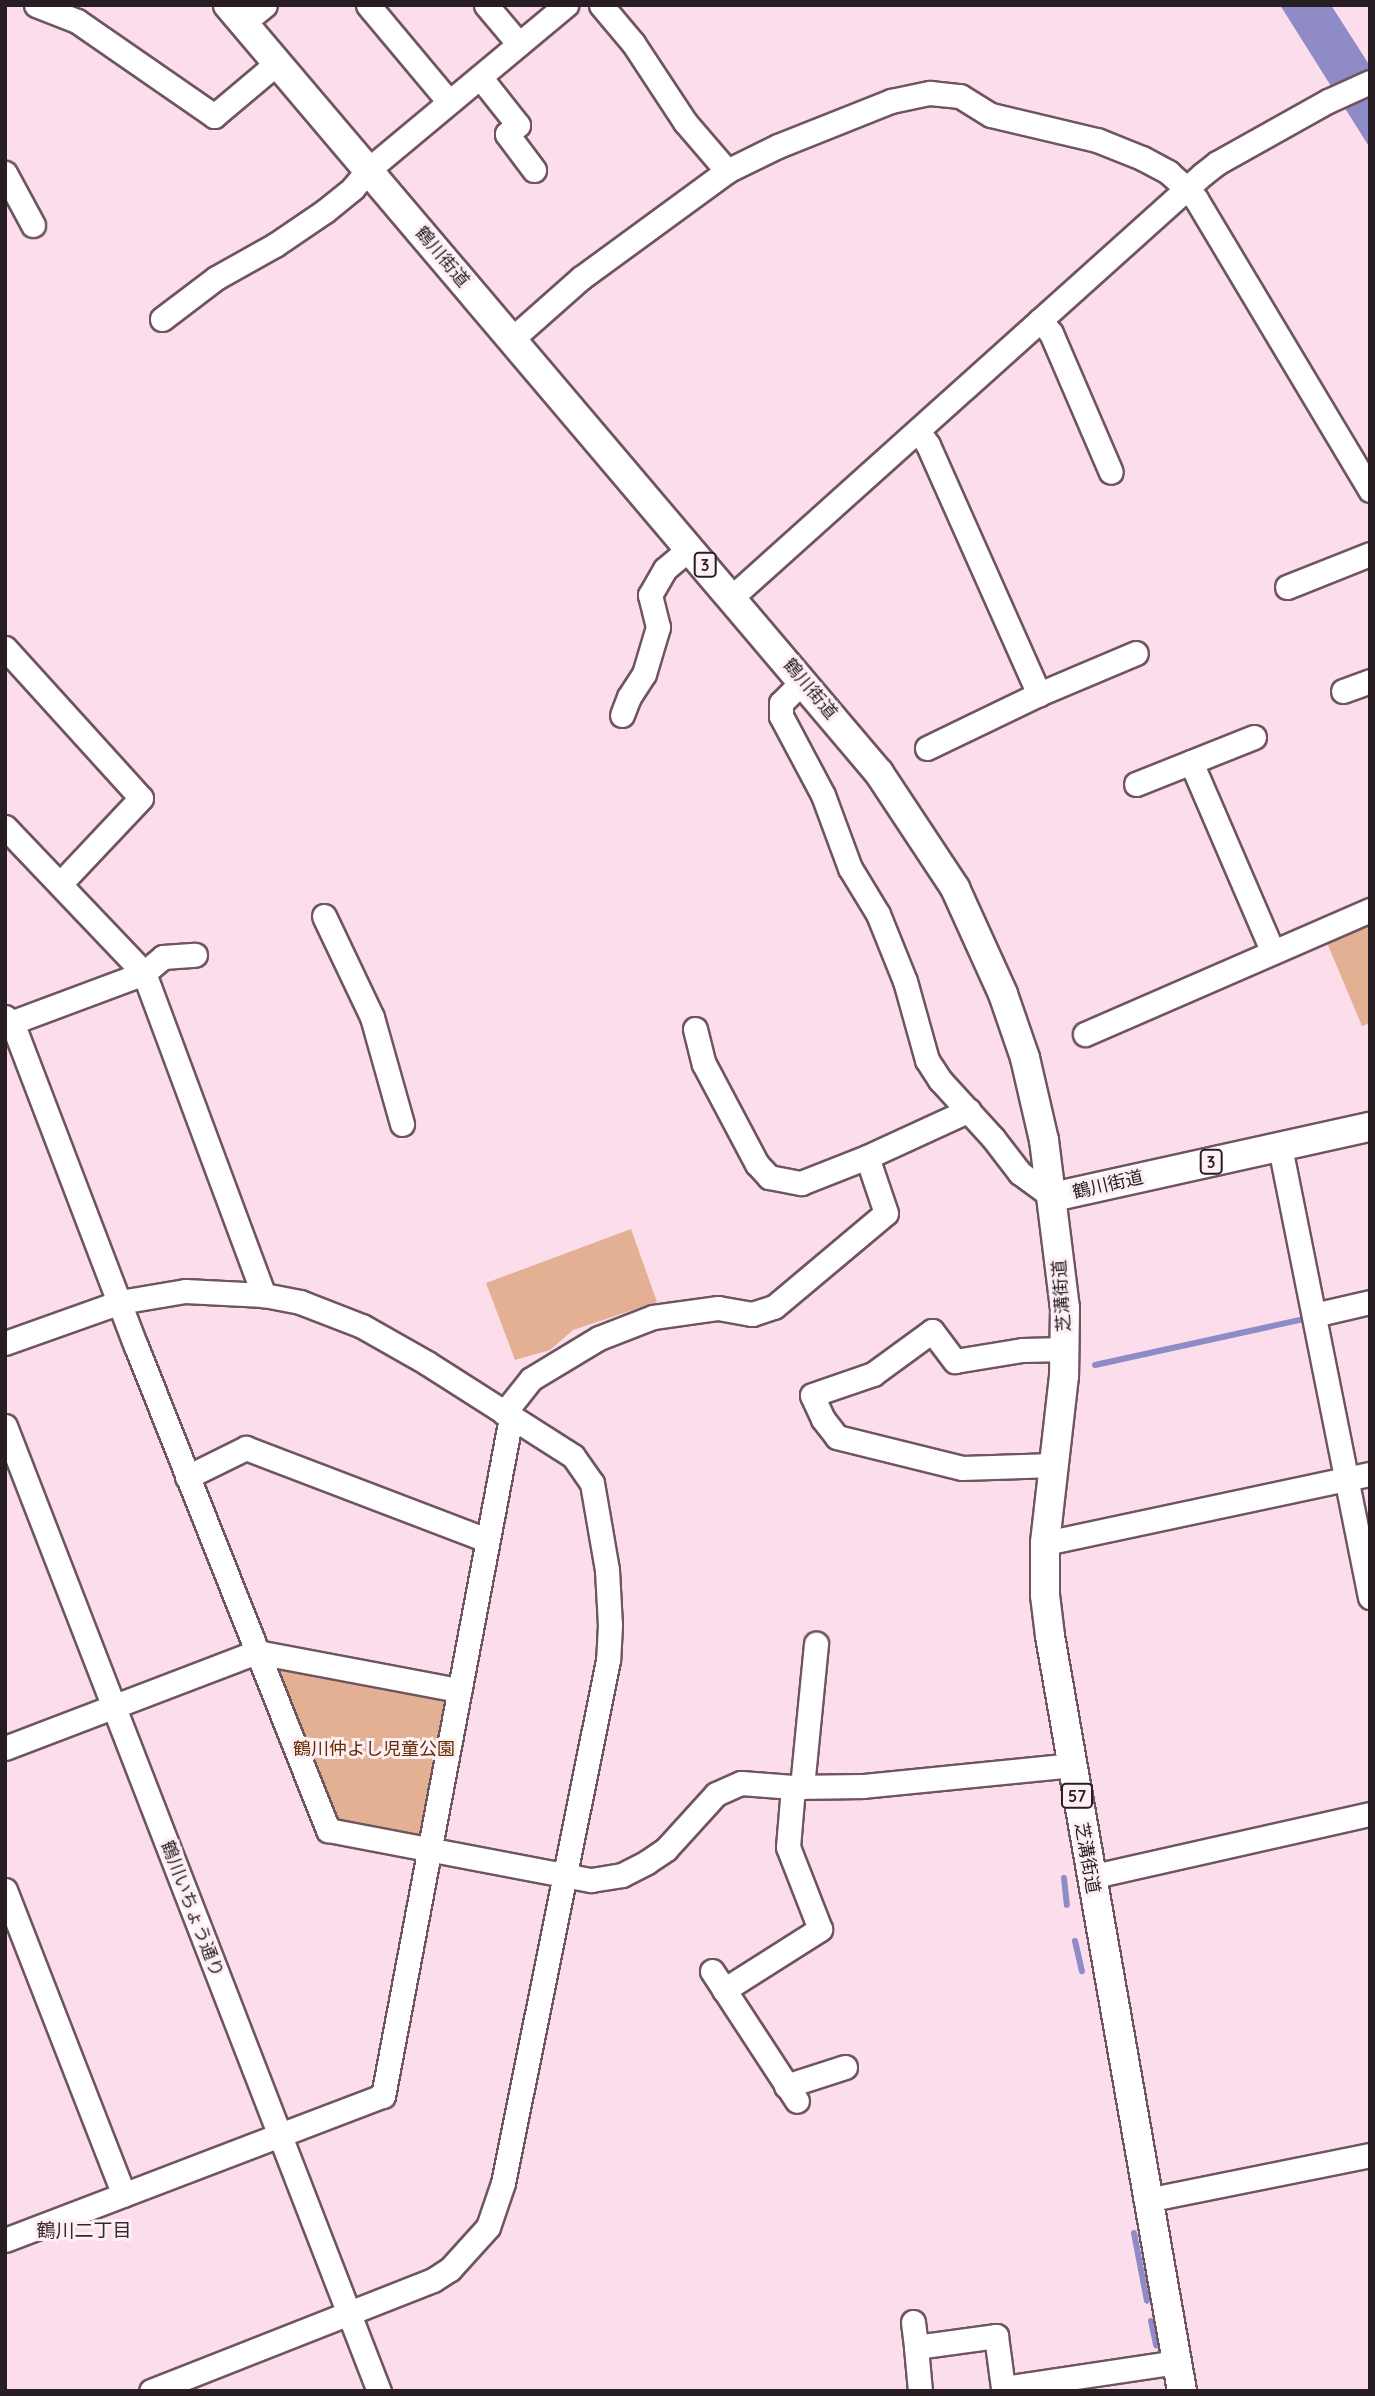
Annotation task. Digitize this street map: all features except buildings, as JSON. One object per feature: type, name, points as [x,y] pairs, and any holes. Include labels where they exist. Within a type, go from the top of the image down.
[{"type":"main road","name":"鶴川街道","points":[[236,14],[803,681],[864,754],[909,815],[955,888],[1003,994],[1025,1058],[1044,1140],[1053,1197],[1370,1127]]},
{"type":"main road","name":"芝溝街道","points":[[1053,1197],[1065,1308],[1066,1349],[1045,1544],[1046,1609],[1090,1877],[1182,2391]]},
{"type":"street","points":[[36,5],[77,21],[214,116],[277,63]]},
{"type":"street","points":[[236,14],[265,5]]},
{"type":"street","points":[[368,5],[449,102]]},
{"type":"street","points":[[486,5],[519,44]]},
{"type":"street","points":[[162,319],[216,278],[275,245],[325,211],[353,188],[368,170],[566,5]]},
{"type":"street","points":[[601,5],[634,43],[685,122],[727,171]]},
{"type":"street","points":[[480,76],[518,125],[507,134],[534,170]]},
{"type":"street","points":[[732,597],[1186,188],[1217,163],[1328,101],[1370,82]]},
{"type":"street","points":[[512,339],[581,278],[727,171],[778,146],[891,101],[930,93],[960,96],[991,115],[1097,140],[1168,172],[1186,188],[1196,199],[1370,490]]},
{"type":"street","points":[[5,173],[33,225]]},
{"type":"street","points":[[1040,320],[1051,334],[1111,472]]},
{"type":"street","points":[[918,431],[928,445],[1039,694]]},
{"type":"street","points":[[622,715],[629,697],[644,674],[658,627],[650,595],[665,569],[690,548]]},
{"type":"street","points":[[1287,587],[1370,554]]},
{"type":"street","points":[[5,648],[141,798],[60,884]]},
{"type":"street","points":[[927,748],[1039,694],[1136,653]]},
{"type":"street","points":[[803,681],[780,703],[781,716],[822,795],[850,868],[878,914],[905,981],[927,1060],[940,1080],[969,1110],[1020,1173],[1053,1197]]},
{"type":"street","points":[[1343,691],[1370,681]]},
{"type":"street","points":[[1136,784],[1254,737]]},
{"type":"street","points":[[1191,762],[1273,952]]},
{"type":"street","points":[[5,827],[144,973],[264,1295]]},
{"type":"street","points":[[1085,1034],[1370,910]]},
{"type":"street","points":[[324,916],[372,1017],[402,1125]]},
{"type":"street","points":[[195,955],[163,957],[144,973],[8,1022],[328,1830],[429,1852],[591,1880],[622,1875],[647,1862],[666,1849],[716,1794],[741,1783],[797,1787],[863,1786],[1072,1765]]},
{"type":"street","points":[[695,1029],[704,1064],[757,1164],[769,1177],[801,1183],[867,1157],[969,1110]]},
{"type":"street","points":[[1280,1146],[1370,1597]]},
{"type":"street","points":[[5,2240],[383,2096],[508,1415],[531,1379],[599,1338],[653,1317],[718,1308],[752,1314],[774,1307],[886,1213],[867,1157]]},
{"type":"street","points":[[5,1343],[120,1302],[185,1292],[264,1295],[300,1302],[362,1326],[573,1457],[592,1483],[607,1570],[610,1625],[608,1660],[503,2183],[488,2227],[450,2269],[433,2280],[151,2391]]},
{"type":"street","points":[[1314,1314],[1370,1302]]},
{"type":"street","points":[[1054,1465],[962,1468],[837,1437],[823,1419],[812,1395],[873,1374],[932,1331],[955,1361],[1022,1350],[1066,1349]]},
{"type":"street","name":"鶴川いちょう通り","points":[[5,1426],[379,2391]]},
{"type":"street","points":[[187,1476],[246,1448],[486,1540]]},
{"type":"street","points":[[1045,1544],[1370,1474]]},
{"type":"street","points":[[816,1644],[788,1847],[820,1929],[718,1981],[792,2094],[845,2067]]},
{"type":"street","points":[[5,1748],[257,1652],[459,1690]]},
{"type":"street","points":[[1090,1877],[1370,1814]]},
{"type":"street","points":[[5,1890],[124,2195]]},
{"type":"street","points":[[1147,2200],[1370,2155]]},
{"type":"street","points":[[913,2322],[920,2391]]},
{"type":"street","points":[[916,2347],[996,2336],[1003,2389],[1176,2362]]},
{"type":"green space","points":[[1370,920],[1370,1023],[1362,1026],[1325,938]]},
{"type":"green space","points":[[631,1229],[657,1302],[573,1330],[550,1350],[515,1360],[486,1283]]},
{"type":"green space","name":"鶴川仲よし児童公園","points":[[257,1652],[459,1690],[429,1852],[328,1830]]},
{"type":"shaded area","points":[[1280,5],[1331,5],[1370,66],[1370,148]]},
{"type":"waterway","points":[[1095,1365],[1300,1320]]},
{"type":"waterway","points":[[1064,1878],[1067,1905]]},
{"type":"waterway","points":[[1075,1941],[1082,1971]]},
{"type":"waterway","points":[[1134,2233],[1147,2301]]},
{"type":"waterway","points":[[1151,2321],[1156,2345]]},
{"type":"district","name":"鶴川二丁目","points":[[84,2231]]}]
